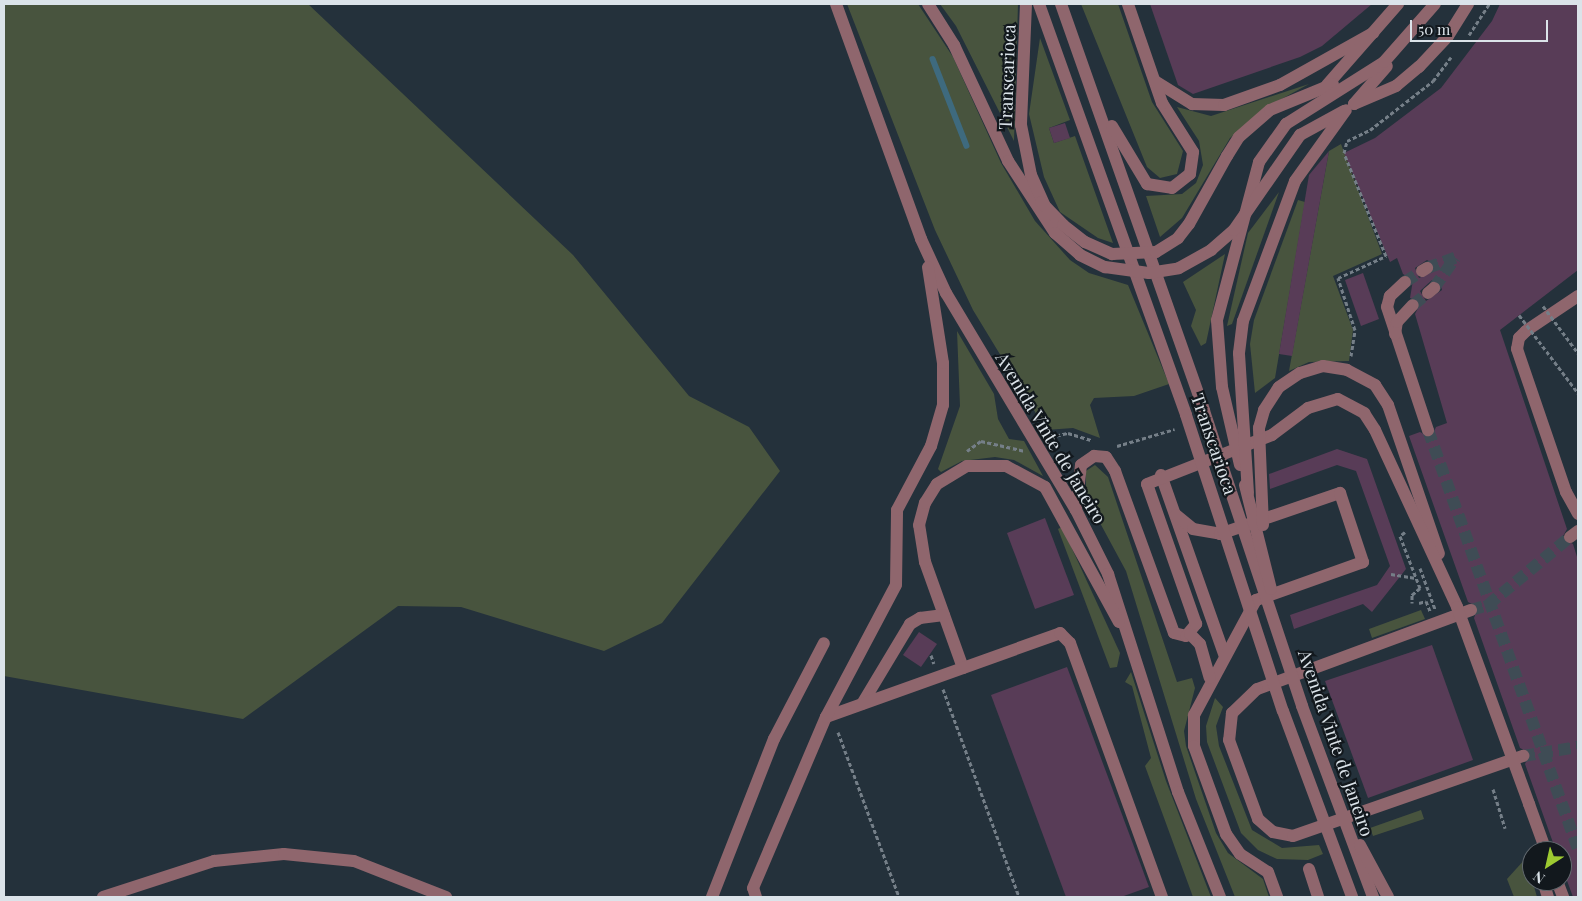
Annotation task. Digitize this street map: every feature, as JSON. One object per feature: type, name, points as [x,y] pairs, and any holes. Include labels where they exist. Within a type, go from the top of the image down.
[{"type":"street","name":"Avenida Vinte de Janeiro","points":[[836,4],[921,239],[969,335],[1076,510],[1108,574],[1140,664],[1178,792],[1220,897]]},
{"type":"street","points":[[928,4],[954,45],[1008,161],[1080,255],[1105,267],[1149,273],[1179,268],[1211,250],[1234,230],[1300,135],[1350,107],[1396,86],[1419,68],[1448,36],[1468,4]]},
{"type":"street","name":"Transcarioca","points":[[1026,4],[1021,125],[1032,175],[1045,206]]},
{"type":"street","name":"Transcarioca","points":[[1039,4],[1186,415],[1283,710],[1352,897]]},
{"type":"street","name":"Avenida Vinte de Janeiro","points":[[1061,4],[1204,411],[1336,799],[1373,897]]},
{"type":"street","points":[[1091,87],[1138,176],[1164,190],[1179,186],[1190,174],[1193,152],[1165,111],[1128,4]]},
{"type":"street","points":[[1327,86],[1398,4]]},
{"type":"street","points":[[1277,626],[1264,550],[1222,387],[1217,320],[1259,162],[1286,124],[1357,78],[1402,45],[1435,4]]},
{"type":"street","points":[[1248,493],[1239,353],[1243,321],[1295,181],[1350,107],[1441,4]]},
{"type":"street","points":[[1155,81],[1192,104],[1224,105],[1280,86],[1374,33]]},
{"type":"street","points":[[1008,161],[1045,206],[1059,229],[1112,254],[1156,252],[1178,238],[1189,224],[1227,156],[1257,119],[1327,86],[1357,78]]},
{"type":"street","points":[[756,897],[753,888],[826,717],[892,599],[898,570],[897,510],[931,446],[943,404],[936,300],[921,239]]},
{"type":"street","points":[[1405,282],[1390,296],[1387,307],[1395,337],[1428,430]]},
{"type":"street","points":[[1578,296],[1519,338],[1517,349],[1566,492],[1578,514]]},
{"type":"street","points":[[1395,337],[1397,322],[1413,305]]},
{"type":"street","points":[[1264,550],[1258,428],[1264,410],[1279,387],[1300,373],[1323,366],[1347,370],[1374,385],[1388,405],[1457,607],[1542,841]]},
{"type":"street","points":[[1190,634],[1196,624],[1146,491],[1147,484],[1161,475],[1272,435],[1320,402],[1346,402],[1370,420],[1457,607]]},
{"type":"street","points":[[1076,510],[1081,465],[1094,456],[1106,457],[1115,471],[1174,633],[1190,634],[1200,644],[1210,678]]},
{"type":"street","points":[[963,668],[921,548],[923,508],[934,488],[953,471],[980,463],[1006,466],[1032,478],[1053,498],[1140,664]]},
{"type":"street","points":[[1161,475],[1224,654]]},
{"type":"street","points":[[1176,515],[1193,529],[1220,534],[1340,493],[1363,562],[1256,600],[1210,678],[1194,715],[1194,746],[1226,834],[1240,854],[1268,872],[1277,897]]},
{"type":"street","points":[[1471,610],[1249,694],[1229,723],[1232,748],[1258,819],[1273,832],[1293,836],[1523,756]]},
{"type":"street","points":[[862,704],[910,624],[920,618],[944,615]]},
{"type":"street","points":[[826,717],[1054,633],[1065,637],[1162,897]]},
{"type":"street","points":[[712,897],[774,739],[824,643]]},
{"type":"street","points":[[1336,799],[1388,897]]},
{"type":"street","points":[[1528,804],[1535,841]]},
{"type":"street","points":[[103,897],[214,861],[284,854],[354,861],[446,897]]},
{"type":"street","points":[[1308,869],[1318,897]]},
{"type":"path","points":[[1467,37],[1489,4]]},
{"type":"path","points":[[1351,361],[1355,330],[1338,278],[1386,256],[1344,153],[1347,141],[1370,130],[1433,81],[1456,52]]},
{"type":"path","points":[[1543,306],[1578,353]]},
{"type":"path","points":[[1519,315],[1578,394]]},
{"type":"path","points":[[1112,446],[1178,428]]},
{"type":"path","points":[[1037,445],[1059,433],[1096,442]]},
{"type":"path","points":[[1410,542],[1407,533],[1401,533],[1420,588],[1412,595],[1412,602]]},
{"type":"path","points":[[1417,559],[1438,618]]},
{"type":"path","points":[[1391,574],[1416,578]]},
{"type":"path","points":[[930,655],[1019,897]]},
{"type":"path","points":[[838,732],[899,897]]},
{"type":"path","points":[[1493,789],[1505,828]]},
{"type":"green space","points":[[4,4],[308,4],[573,255],[689,396],[749,427],[780,471],[662,623],[604,651],[461,607],[398,606],[243,719],[4,676]]},
{"type":"green space","points":[[847,4],[918,4],[953,57],[1001,163],[1035,221],[1070,260],[1089,273],[1128,285],[1169,384],[1134,396],[1094,398],[1090,405],[1100,438],[1073,428],[1046,430],[973,310],[935,230]]},
{"type":"green space","points":[[940,4],[1018,4],[1014,141],[956,26]]},
{"type":"green space","points":[[1081,4],[1118,4],[1152,102],[1183,151],[1177,174],[1160,178],[1147,167]]},
{"type":"green space","points":[[1040,38],[1070,120],[1049,128],[1054,143],[1075,136],[1113,243],[1098,238],[1060,212],[1044,177],[1029,114]]},
{"type":"green space","points":[[1309,84],[1263,109],[1230,138],[1182,218],[1160,237],[1146,196],[1182,194],[1196,183],[1203,165],[1199,141],[1177,107],[1211,116]]},
{"type":"green space","points":[[1341,144],[1382,254],[1333,276],[1353,330],[1349,361],[1309,362],[1289,371],[1329,151]]},
{"type":"green space","points":[[1279,192],[1232,324],[1227,326],[1248,233]]},
{"type":"green space","points":[[1298,200],[1305,202],[1275,378],[1255,393],[1250,344],[1254,320]]},
{"type":"green space","points":[[1225,254],[1206,343],[1201,346],[1191,326],[1196,310],[1183,282]]},
{"type":"green space","points":[[957,331],[994,394],[998,419],[1009,439],[1024,441],[1043,476],[1014,460],[995,457],[962,461],[941,472],[938,469],[960,406]]},
{"type":"green space","points":[[1095,465],[1108,477],[1177,682],[1192,678],[1195,688],[1184,731],[1186,746],[1216,833],[1228,853],[1263,879],[1269,897],[1235,897],[1196,799],[1126,571],[1086,497],[1086,471]]},
{"type":"green space","points":[[1062,527],[1120,653],[1117,667],[1110,668],[1058,529]]},
{"type":"green space","points":[[1421,610],[1425,619],[1372,638],[1369,629]]},
{"type":"green space","points":[[1131,672],[1166,781],[1211,897],[1193,897],[1145,766],[1151,758],[1132,686],[1125,682]]},
{"type":"green space","points":[[1215,698],[1223,707],[1216,726],[1219,746],[1252,830],[1282,848],[1319,845],[1323,854],[1308,860],[1277,859],[1258,850],[1241,833],[1207,742],[1206,726]]},
{"type":"green space","points":[[1421,810],[1424,819],[1373,836],[1370,828]]},
{"type":"green space","points":[[1522,862],[1522,891],[1535,891],[1537,897],[1514,897],[1507,879]]},
{"type":"building","points":[[1150,4],[1372,4],[1322,46],[1300,57],[1193,94],[1178,85]]},
{"type":"building","points":[[1500,4],[1578,4],[1578,270],[1500,330],[1567,529],[1562,538],[1573,544],[1578,560],[1578,897],[1573,897],[1571,891],[1572,841],[1552,841],[1525,764],[1530,753],[1520,748],[1474,618],[1478,607],[1468,602],[1409,436],[1420,432],[1431,438],[1436,427],[1447,423],[1415,314],[1421,302],[1410,298],[1413,280],[1403,274],[1397,258],[1390,262],[1344,153],[1375,138],[1441,88],[1492,21]],"holes":[[[1427,260],[1434,264],[1434,271],[1419,278],[1415,268]],[[1432,280],[1440,282],[1442,290],[1426,301],[1420,291]]]},
{"type":"building","points":[[1065,123],[1070,138],[1054,143],[1049,128]]},
{"type":"building","points":[[1329,151],[1292,356],[1279,354],[1309,175]]},
{"type":"building","points":[[1363,273],[1379,319],[1361,326],[1345,280]]},
{"type":"building","points":[[1337,449],[1367,459],[1406,569],[1372,612],[1363,604],[1294,629],[1290,615],[1377,585],[1390,566],[1356,471],[1337,465],[1270,489],[1269,474]]},
{"type":"building","points":[[1045,518],[1074,595],[1035,609],[1007,533]]},
{"type":"building","points":[[919,632],[937,644],[921,667],[903,655]]},
{"type":"building","points":[[1432,645],[1473,760],[1368,798],[1325,681]]},
{"type":"building","points":[[1067,667],[1149,887],[1121,897],[1066,897],[991,695]]},
{"type":"waterway","points":[[933,59],[967,146]]},
{"type":"tunnel","points":[[1427,268],[1455,258]]},
{"type":"tunnel","points":[[1434,288],[1455,258]]},
{"type":"tunnel","points":[[1405,282],[1422,271]]},
{"type":"tunnel","points":[[1413,305],[1428,293]]},
{"type":"tunnel","points":[[1428,430],[1578,848]]},
{"type":"tunnel","points":[[1471,610],[1488,605],[1570,537]]},
{"type":"tunnel","points":[[1523,756],[1578,747]]}]
